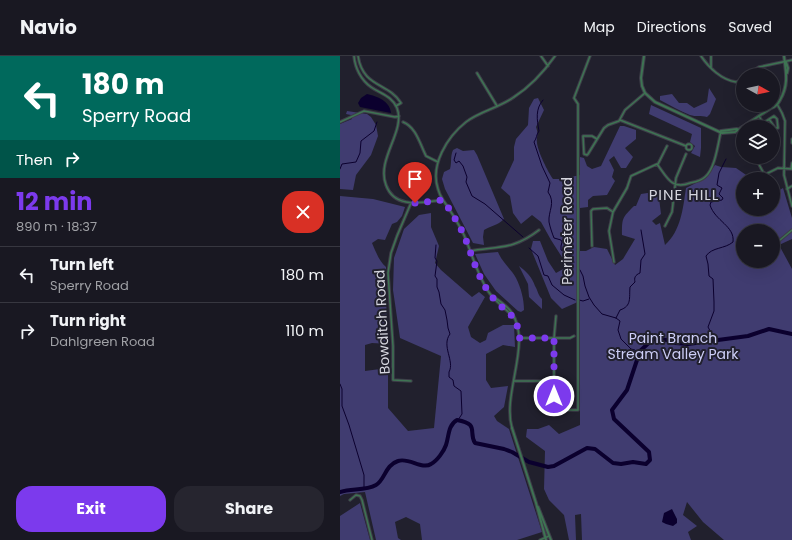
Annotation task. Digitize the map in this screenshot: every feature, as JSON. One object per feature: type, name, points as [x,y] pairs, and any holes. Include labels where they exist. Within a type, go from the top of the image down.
[{"type":"street","points":[[354,56],[356,68],[363,80],[371,87],[388,97],[396,106],[399,116],[386,160],[384,177],[388,189],[398,200],[411,203],[443,200]]},
{"type":"street","points":[[358,56],[360,65],[366,75],[375,84],[395,96],[400,103],[396,106]]},
{"type":"street","points":[[541,56],[548,66]]},
{"type":"street","points":[[546,539],[530,481],[512,428],[510,415],[519,329],[515,319],[509,312],[495,301],[476,269],[463,234],[437,189],[436,175],[438,162],[448,141],[456,131],[466,122],[513,98],[530,86],[555,56]]},
{"type":"street","name":"Perimeter Road","points":[[554,381],[555,409],[578,410],[578,104],[574,98],[590,56]]},
{"type":"street","points":[[644,56],[641,78],[642,86],[645,93],[655,102],[726,133],[732,133],[765,112]]},
{"type":"street","points":[[702,56],[706,64],[711,68],[736,82]]},
{"type":"street","points":[[711,56],[711,68]]},
{"type":"street","points":[[780,99],[786,87],[788,68],[784,56]]},
{"type":"street","points":[[758,68],[792,60]]},
{"type":"street","points":[[478,73],[497,106]]},
{"type":"street","points":[[597,139],[592,136],[582,136],[584,154],[588,154],[605,127],[620,120],[625,110],[645,93]]},
{"type":"street","points":[[780,109],[785,127],[784,179],[792,206]]},
{"type":"street","points":[[340,122],[364,111],[395,117],[399,116]]},
{"type":"street","points":[[759,116],[761,120]]},
{"type":"street","points":[[767,120],[769,118],[776,116],[778,128],[775,128],[769,118]]},
{"type":"street","points":[[620,120],[686,146]]},
{"type":"street","points":[[403,122],[410,124],[426,156],[438,162]]},
{"type":"street","points":[[657,165],[668,180],[675,185],[684,185],[705,177],[710,172],[715,159],[721,132]]},
{"type":"street","points":[[614,262],[610,231],[613,212],[627,188],[631,176],[657,165],[666,146]]},
{"type":"street","points":[[665,226],[672,212],[676,178],[686,154]]},
{"type":"street","points":[[759,164],[763,172],[766,174],[778,168],[792,169],[792,163]]},
{"type":"street","points":[[787,189],[792,186]]},
{"type":"street","name":"Bowditch Road","points":[[411,203],[397,236],[388,273],[393,346],[393,380],[411,381]]},
{"type":"street","points":[[592,246],[591,211],[593,209],[607,208],[613,212]]},
{"type":"street","points":[[469,251],[508,247],[519,244],[539,230]]},
{"type":"street","points":[[780,240],[792,230]]},
{"type":"street","points":[[514,381],[554,381],[554,338],[556,316]]},
{"type":"street","points":[[519,338],[570,338],[574,336]]},
{"type":"street","points":[[350,500],[356,495],[360,496],[372,540]]},
{"type":"street","points":[[536,503],[551,540]]},
{"type":"street","points":[[540,540],[546,539],[550,536]]},
{"type":"green space","points":[[709,88],[716,99],[710,114],[707,117],[690,115],[660,100],[660,96],[672,94],[679,103],[687,103],[694,108],[707,102]]},
{"type":"green space","name":"Paint Branch Stream Valley Park","points":[[538,98],[544,110],[536,127],[537,141],[544,162],[553,179],[562,179],[580,175],[580,157],[584,158],[587,166],[592,169],[601,166],[620,126],[636,130],[636,139],[625,148],[633,157],[626,168],[621,168],[614,156],[609,160],[614,170],[612,177],[615,181],[607,195],[593,196],[588,200],[588,207],[580,208],[580,251],[586,251],[594,247],[607,249],[615,265],[623,259],[635,239],[622,235],[623,222],[627,213],[634,206],[636,206],[641,194],[654,192],[659,198],[661,214],[652,221],[656,225],[660,223],[665,245],[675,233],[678,226],[686,188],[706,178],[715,165],[736,168],[742,172],[736,172],[736,216],[780,216],[780,190],[783,188],[792,218],[792,239],[780,245],[780,224],[736,224],[736,268],[780,268],[780,247],[792,269],[792,540],[724,540],[703,522],[687,502],[683,515],[697,526],[688,532],[691,540],[582,540],[581,514],[575,515],[576,540],[569,540],[564,515],[549,500],[544,489],[545,451],[526,437],[527,429],[538,429],[549,425],[559,434],[580,425],[580,301],[562,309],[551,298],[531,249],[533,241],[540,241],[548,261],[556,273],[565,268],[567,265],[541,222],[532,215],[521,224],[513,213],[510,196],[501,188],[514,160],[514,147],[516,139],[528,125],[529,108],[534,99]]},
{"type":"green space","points":[[651,105],[701,128],[700,157],[691,153],[695,146],[690,142],[692,134],[649,114]]},
{"type":"green space","points":[[347,111],[367,114],[371,117],[376,125],[378,136],[371,155],[356,175],[353,190],[340,189],[340,124],[352,119],[351,115],[346,114]]},
{"type":"green space","points":[[457,148],[463,151],[474,150],[504,219],[484,230],[484,245],[473,243],[445,189],[442,179],[444,172],[450,169],[453,150]]},
{"type":"green space","points":[[340,196],[373,199],[405,207],[402,216],[397,222],[392,224],[385,240],[378,239],[372,243],[386,267],[386,302],[389,344],[372,343],[365,345],[365,371],[388,368],[388,408],[408,431],[434,428],[441,356],[400,338],[393,290],[394,258],[404,229],[419,215],[431,213],[431,227],[439,246],[435,263],[472,297],[479,292],[485,297],[468,327],[471,337],[480,343],[486,340],[488,333],[503,325],[514,325],[515,347],[503,345],[486,354],[486,380],[491,388],[508,386],[504,407],[494,416],[497,421],[509,429],[542,532],[517,540],[422,540],[420,524],[406,517],[395,522],[398,538],[401,540],[376,540],[365,492],[344,494],[340,496]]},
{"type":"green space","points":[[498,252],[516,278],[523,298],[524,310],[521,312],[496,291],[484,274],[475,254]]},
{"type":"green space","points":[[519,266],[532,280],[542,299],[542,309],[529,297],[528,284]]},
{"type":"green space","points":[[360,503],[370,540],[340,540],[340,516]]},
{"type":"shaded area","points":[[367,94],[375,96],[386,102],[391,113],[360,107],[358,103],[361,98]]},
{"type":"shaded area","points":[[672,509],[677,519],[677,523],[673,526],[662,522],[664,513]]},
{"type":"waterway","points":[[543,100],[540,103],[538,111],[537,119],[539,131],[534,142],[542,166],[550,183],[548,192],[552,203],[549,222],[554,238],[561,240],[562,242],[561,250],[568,253],[574,262]]},
{"type":"waterway","points":[[340,169],[342,164],[356,162],[360,153],[361,141],[374,131],[377,122]]},
{"type":"waterway","points":[[456,153],[454,160],[456,163],[459,161],[463,166],[467,177],[466,182],[472,196],[485,204],[523,237]]},
{"type":"waterway","points":[[716,342],[708,327],[714,311],[714,302],[713,279],[709,276],[706,256],[715,249],[733,242],[733,236],[728,227],[716,215],[710,205],[711,202],[722,200],[723,198],[719,194],[722,188],[717,185],[719,173],[726,159]]},
{"type":"waterway","points":[[616,318],[620,310],[628,304],[630,298],[630,287],[635,282],[636,276],[640,273],[641,260],[645,254],[641,230]]},
{"type":"waterway","points":[[436,245],[435,258],[437,261],[435,276],[437,279],[437,287],[441,304],[445,310],[450,334],[447,343],[450,363],[449,377],[453,380],[454,386],[461,391],[462,414],[458,420]]},
{"type":"waterway","points":[[529,248],[538,256],[544,275],[548,276],[552,285],[564,295],[575,300]]},
{"type":"waterway","points":[[580,270],[589,297],[594,305],[602,314],[616,318],[620,321],[618,330],[621,339],[631,349],[635,350],[638,355]]},
{"type":"waterway","points":[[579,300],[583,301],[589,299]]},
{"type":"waterway","points":[[340,492],[367,488],[376,485],[379,483],[390,466],[398,461],[402,460],[424,466],[433,463],[444,450],[450,428],[457,420],[471,426],[475,443],[504,449],[529,462],[548,467],[554,466],[587,448],[595,449],[613,463],[621,464],[633,462],[646,464],[650,460],[649,452],[614,419],[612,410],[627,390],[640,351],[653,339],[688,344],[748,336],[769,329],[792,334]]},
{"type":"waterway","points":[[340,384],[342,389],[342,406],[364,475],[364,489]]},
{"type":"district","name":"PINE HILL","points":[[684,195]]},
{"type":"route","points":[[415,203],[443,200],[463,234],[476,269],[488,291],[495,301],[515,319],[519,329],[519,338],[554,338],[554,396]]}]
